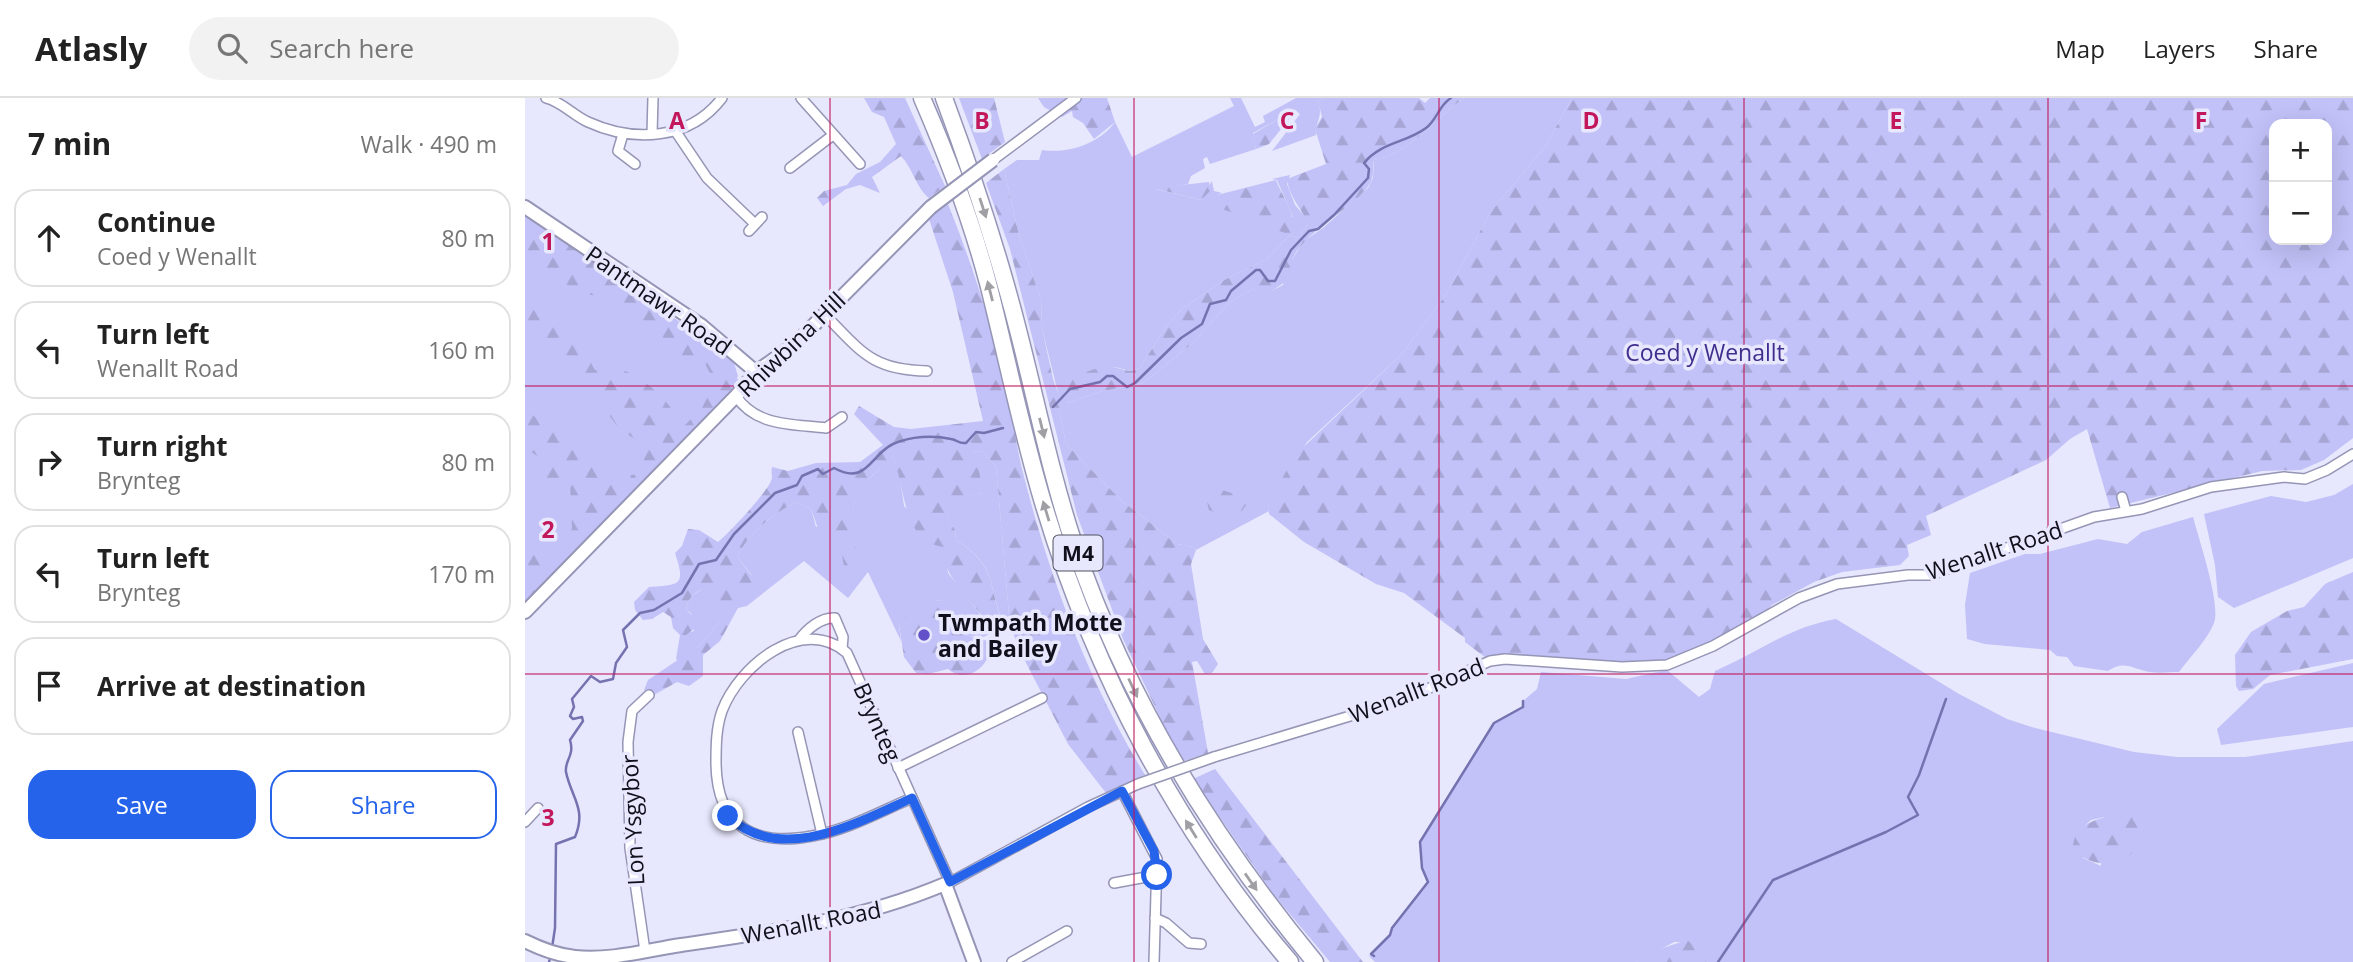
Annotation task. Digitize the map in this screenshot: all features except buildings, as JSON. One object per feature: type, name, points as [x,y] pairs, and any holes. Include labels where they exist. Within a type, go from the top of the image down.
[{"type":"highway","name":"M4","points":[[922,98],[968,216],[1044,508],[1085,624],[1137,735],[1190,828],[1251,914],[1290,962]]},
{"type":"highway","name":"M4","points":[[944,98],[971,169],[998,256],[1061,501],[1110,636],[1158,737],[1206,818],[1264,900],[1315,962]]},
{"type":"street","points":[[546,98],[558,99],[588,121],[623,134],[676,132],[705,116],[722,98]]},
{"type":"street","points":[[652,134],[653,98]]},
{"type":"street","points":[[801,98],[860,164]]},
{"type":"street","name":"Rhiwbina Hill","points":[[525,612],[736,396],[756,372],[781,356],[931,207],[1076,98]]},
{"type":"street","points":[[676,132],[708,178],[755,224]]},
{"type":"street","points":[[623,134],[618,151],[635,164]]},
{"type":"street","points":[[790,168],[833,135]]},
{"type":"street","name":"Pantmawr Road","points":[[525,207],[702,326],[756,372]]},
{"type":"street","points":[[824,314],[876,363],[892,369],[927,371]]},
{"type":"street","points":[[736,396],[743,407],[757,417],[775,422],[826,428],[842,417]]},
{"type":"street","name":"Wenallt Road","points":[[525,941],[550,952],[576,957],[645,951],[841,920],[905,901],[948,883],[1122,791],[1214,757],[1403,700],[1490,662],[1505,659],[1646,668],[1667,665],[1713,646],[1799,598],[1837,584],[1931,575],[2094,517],[2126,511],[2211,487],[2284,477],[2305,478],[2327,470],[2353,454]]},
{"type":"street","points":[[2122,497],[2126,511]]},
{"type":"street","name":"Brynteg","points":[[912,798],[846,827],[822,834],[790,838],[752,834],[728,816],[719,798],[716,774],[720,723],[733,689],[751,668],[789,643],[799,640],[806,631],[828,617],[835,618],[843,637],[842,649],[912,798],[948,883]]},
{"type":"street","points":[[799,640],[825,640],[842,649]]},
{"type":"street","name":"Lon Ysgybor","points":[[645,951],[630,848],[628,742],[632,712],[649,695]]},
{"type":"street","points":[[898,768],[1042,698]]},
{"type":"street","points":[[798,732],[822,834]]},
{"type":"street","points":[[1122,791],[1154,851],[1157,875],[1154,962]]},
{"type":"street","points":[[525,822],[538,808]]},
{"type":"street","points":[[1114,883],[1157,875]]},
{"type":"street","points":[[948,883],[974,962]]},
{"type":"street","points":[[1155,918],[1166,923],[1189,943],[1201,944]]},
{"type":"street","points":[[1012,962],[1067,931]]},
{"type":"green space","points":[[864,98],[905,98],[945,186],[929,198],[901,156],[872,177],[880,193],[860,185],[846,189],[823,206],[817,198],[824,191],[847,185],[856,174],[880,162],[896,144],[884,117],[872,112]]},
{"type":"green space","points":[[959,98],[994,98],[1005,142],[982,159]]},
{"type":"green space","points":[[1038,98],[1107,98],[1115,122],[1094,139],[1083,123],[1073,117],[1072,111],[1062,117],[1044,107]]},
{"type":"green space","points":[[1230,98],[1241,98],[1255,127],[1265,122],[1263,116],[1296,98],[1323,98],[1318,101],[1320,112],[1316,135],[1272,151],[1300,114],[1295,110],[1253,133],[1256,149],[1210,164],[1207,157],[1203,159],[1205,168],[1191,176],[1188,184],[1156,189],[1201,200],[1212,181],[1214,191],[1222,193],[1217,195],[1293,217],[1277,180],[1272,179],[1290,175],[1287,184],[1295,205],[1307,219],[1308,225],[1297,238],[1290,235],[1267,259],[1224,280],[1182,309],[1167,325],[1140,368],[1099,369],[1068,382],[1063,386],[1068,403],[1099,392],[1143,383],[1192,344],[1230,302],[1253,289],[1264,295],[1283,285],[1290,263],[1304,241],[1323,228],[1368,188],[1373,178],[1374,160],[1401,150],[1464,98],[1572,98],[1545,147],[1491,211],[1445,296],[1401,355],[1307,442],[1268,506],[1269,511],[1196,550],[1177,544],[1121,500],[1066,444],[1059,411],[1060,401],[1042,328],[1041,300],[1019,235],[1004,169],[1017,160],[1039,160],[1042,150],[1072,149],[1092,142],[1115,122],[1132,157],[1234,106]]},
{"type":"green space","points":[[1323,98],[1419,98],[1425,103],[1430,98],[1464,98],[1401,150],[1374,160],[1371,182],[1360,196],[1319,228],[1296,252],[1291,265],[1291,278],[1264,296],[1253,289],[1230,302],[1192,344],[1143,383],[1099,392],[1068,403],[1062,386],[1079,375],[1098,368],[1111,367],[1129,371],[1140,368],[1167,325],[1182,309],[1224,280],[1267,259],[1290,235],[1297,238],[1308,225],[1291,193],[1287,179],[1326,164],[1315,129],[1322,117],[1318,101]]},
{"type":"green space","name":"Coed y Wenallt","points":[[1572,98],[2353,98],[2353,438],[2324,460],[2301,470],[2262,471],[2110,508],[2087,429],[2070,439],[2046,460],[1926,516],[1931,535],[1907,545],[1909,556],[1900,565],[1842,572],[1814,582],[1772,605],[1753,625],[1667,665],[1490,661],[1465,642],[1465,638],[1404,593],[1376,584],[1304,542],[1269,514],[1268,506],[1294,456],[1401,355],[1445,296],[1491,211],[1545,147]]},
{"type":"green space","points":[[1290,112],[1290,118],[1269,144],[1256,149],[1253,134]]},
{"type":"green space","points":[[1004,169],[1019,235],[1041,300],[1042,328],[1053,379],[1063,407],[1059,411],[1066,444],[1121,500],[1177,544],[1196,550],[1191,564],[1203,639],[1218,664],[1212,673],[1205,674],[1197,661],[1192,662],[1208,753],[1181,762],[1123,639],[1077,515],[1010,249],[986,183]]},
{"type":"green space","points":[[1276,180],[1292,215],[1293,228],[1290,235],[1212,205],[1217,195]]},
{"type":"green space","points":[[1209,182],[1211,190],[1201,200],[1153,188]]},
{"type":"green space","points":[[948,204],[989,324],[1008,397],[1021,465],[1057,586],[1087,663],[1145,775],[1106,793],[1068,744],[1010,626],[996,466],[982,451],[971,452],[978,460],[982,493],[940,502],[955,530],[956,540],[980,560],[986,570],[1005,628],[994,632],[953,580],[944,558],[944,547],[930,543],[919,534],[907,510],[892,456],[857,496],[852,515],[853,526],[846,532],[833,534],[819,531],[811,509],[797,502],[763,525],[748,540],[737,557],[755,580],[757,598],[747,606],[738,608],[720,641],[703,655],[703,676],[689,686],[677,682],[652,696],[644,690],[648,680],[700,645],[721,620],[715,606],[716,589],[711,588],[697,592],[687,605],[686,610],[697,619],[698,626],[686,635],[680,635],[673,628],[671,617],[663,612],[652,619],[643,620],[635,610],[634,602],[649,587],[678,582],[680,572],[675,553],[682,546],[688,529],[699,530],[718,542],[770,484],[772,467],[788,471],[816,463],[860,462],[883,445],[854,414],[859,406],[894,427],[911,429],[983,421],[953,292],[928,216]]},
{"type":"green space","points":[[525,214],[720,350],[734,363],[738,376],[727,396],[525,603],[525,592],[534,584],[534,578],[525,576],[525,537],[532,549],[541,554],[567,545],[572,528],[570,481],[565,479],[556,492],[550,490],[539,457],[525,448],[525,406],[535,417],[552,424],[561,435],[596,456],[619,493],[626,491],[631,475],[638,474],[647,452],[642,443],[620,430],[577,371],[560,367],[545,347],[525,332],[525,296],[549,309],[562,320],[574,342],[586,350],[595,370],[618,369],[631,373],[649,385],[673,411],[682,428],[702,408],[715,382],[705,364],[684,357],[671,358],[661,350],[638,315],[620,307],[608,297],[583,294],[568,285],[525,271]]},
{"type":"green space","points":[[525,228],[746,385],[525,612]]},
{"type":"green space","points":[[887,445],[899,471],[904,506],[944,547],[948,573],[994,632],[981,638],[966,635],[965,622],[942,600],[923,605],[899,625],[901,641],[868,572],[848,598],[804,561],[757,598],[751,574],[737,557],[748,540],[771,518],[797,502],[811,509],[816,527],[851,514],[858,491],[891,456]]},
{"type":"green space","points":[[982,451],[996,466],[1010,626],[1006,628],[986,570],[970,550],[956,540],[955,530],[939,501],[982,493],[970,452]]},
{"type":"green space","points":[[2353,484],[2353,558],[2234,608],[2218,597],[2215,565],[2204,514],[2271,496],[2306,502],[2334,495]]},
{"type":"green space","points":[[1222,490],[1240,496],[1246,505],[1242,511],[1216,513],[1209,510],[1207,502],[1214,492]]},
{"type":"green space","points":[[2193,517],[2212,587],[2215,614],[2208,635],[2179,672],[2153,672],[2126,666],[2118,666],[2108,671],[2074,666],[2067,657],[2057,656],[2050,650],[1985,644],[1967,639],[1965,605],[1970,573],[2025,554],[2040,554],[2098,539],[2127,544],[2142,532]]},
{"type":"green space","points":[[854,545],[860,553],[861,564],[852,572],[844,566],[842,555],[846,547]]},
{"type":"green space","points":[[2353,572],[2353,659],[2270,675],[2253,689],[2239,691],[2236,686],[2235,655],[2251,632],[2287,611],[2304,607],[2325,584]]},
{"type":"green space","points":[[709,587],[716,589],[721,620],[700,645],[678,661],[676,659],[680,635],[694,631],[691,613],[686,610],[689,601],[697,592]]},
{"type":"green space","points":[[942,600],[961,613],[966,635],[991,642],[988,658],[970,674],[955,674],[948,669],[928,674],[916,673],[904,657],[899,625],[917,607]]},
{"type":"green space","points":[[1836,619],[1959,694],[2007,719],[2134,752],[2177,757],[2245,757],[2353,741],[2353,962],[1706,962],[1685,942],[1674,942],[1637,962],[1375,962],[1369,956],[1390,935],[1392,928],[1428,882],[1422,868],[1420,842],[1494,723],[1522,707],[1523,701],[1537,689],[1541,672],[1626,679],[1667,670],[1699,697],[1710,689],[1715,671],[1788,634]],"holes":[[[2104,817],[2101,866],[2083,858],[2079,831],[2091,820]]]},
{"type":"green space","points":[[2353,663],[2353,727],[2221,745],[2217,729],[2264,684]]},
{"type":"green space","points":[[1215,769],[1363,962],[1330,962],[1274,895],[1193,779]]},
{"type":"green space","points":[[2119,814],[2137,819],[2144,827],[2140,840],[2126,858],[2106,864],[2084,858],[2073,850],[2074,841],[2082,828],[2095,820]]},
{"type":"green space","points":[[1687,940],[1701,951],[1706,962],[1637,962],[1651,952]]},
{"type":"waterway","points":[[1053,407],[1070,389],[1100,382],[1107,376],[1113,376],[1127,387],[1135,383],[1181,338],[1202,324],[1210,304],[1226,300],[1231,291],[1256,270],[1260,270],[1268,281],[1275,281],[1291,250],[1309,231],[1318,229],[1334,215],[1368,178],[1369,169],[1364,163],[1378,151],[1426,128],[1451,98]]},
{"type":"waterway","points":[[552,948],[555,928],[556,844],[575,837],[579,819],[577,803],[566,772],[571,750],[570,740],[583,721],[582,717],[573,719],[570,716],[574,707],[572,699],[591,676],[600,682],[613,679],[616,663],[627,647],[623,630],[640,613],[654,610],[682,593],[699,564],[716,560],[734,534],[775,493],[797,485],[802,476],[818,469],[823,474],[834,468],[845,473],[861,471],[885,449],[907,439],[937,437],[966,443],[976,432],[984,433],[1003,428]]},
{"type":"waterway","points":[[1718,962],[1773,880],[1886,832],[1918,815],[1908,797],[1919,775],[1946,699]]},
{"type":"waterway","points":[[1374,956],[1371,954],[1390,935],[1392,928],[1428,882],[1422,868],[1420,842],[1494,723],[1523,707],[1523,701]]},
{"type":"waterway","points":[[549,962],[551,955]]},
{"type":"place","name":"Twmpath Motte and Bailey","points":[[924,635]]},
{"type":"route","points":[[728,816],[752,834],[768,837],[810,837],[846,827],[912,798],[950,882],[1122,791],[1150,841],[1157,859],[1157,875]]}]
